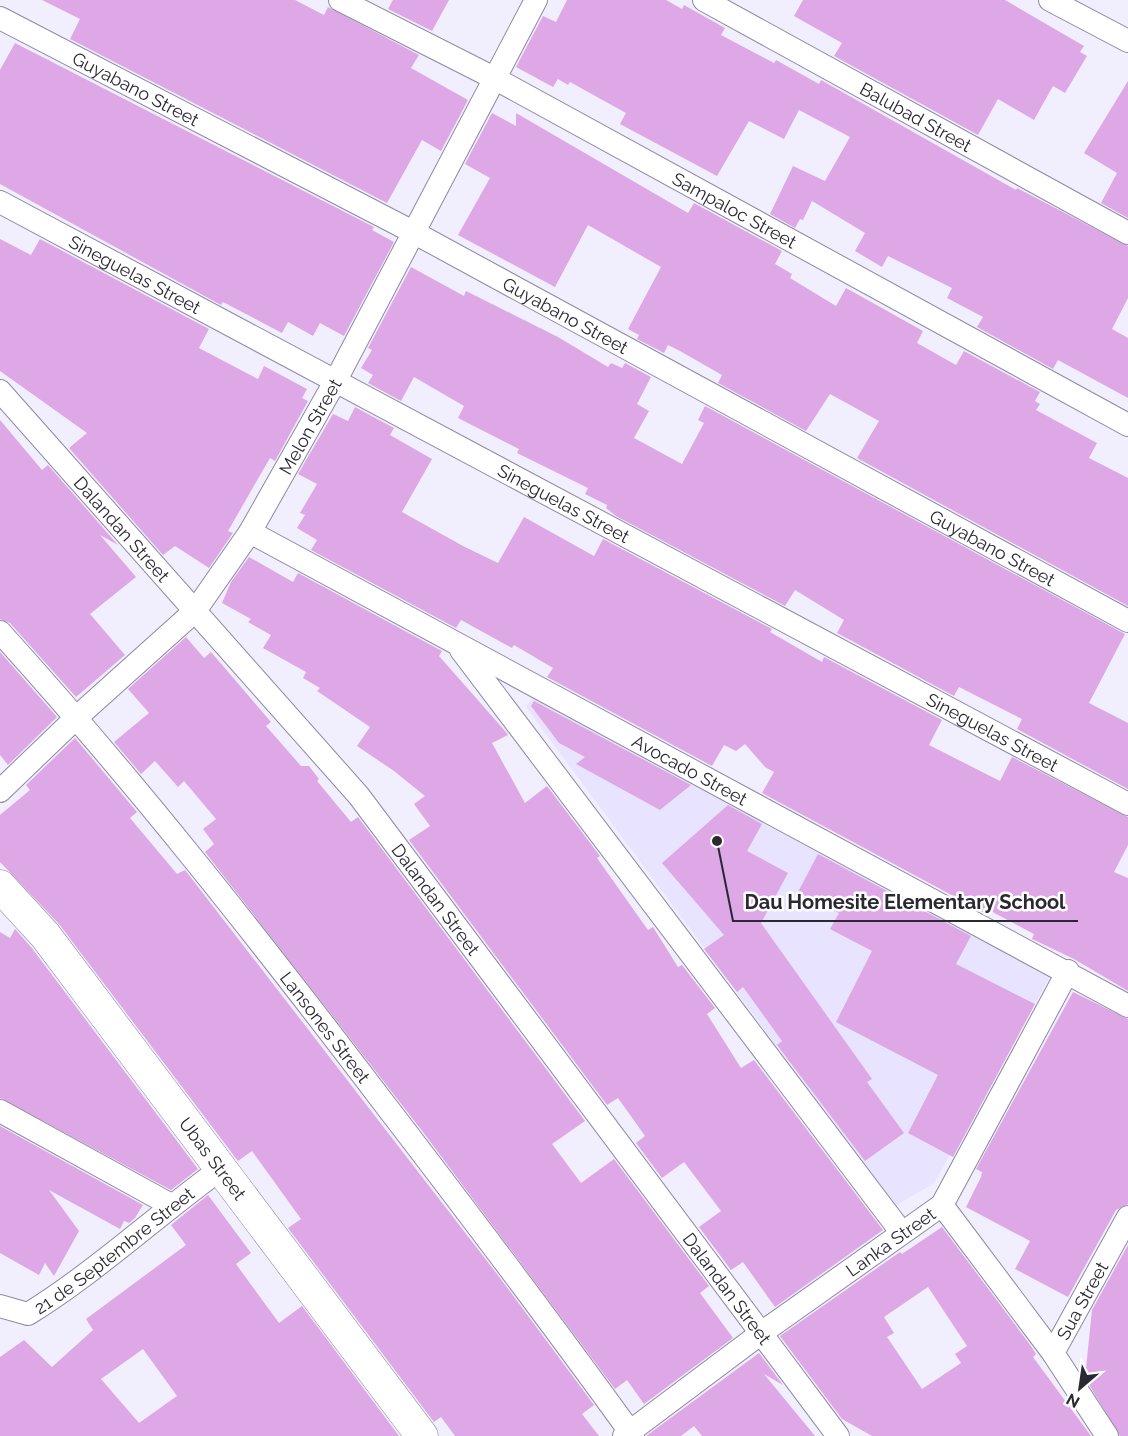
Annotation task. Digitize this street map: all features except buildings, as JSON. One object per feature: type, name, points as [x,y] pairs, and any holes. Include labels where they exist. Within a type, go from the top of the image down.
[{"type":"street","name":"Sampaloc Street","points":[[340,0],[495,78],[1128,425]]},
{"type":"street","name":"Melon Street","points":[[0,792],[77,717],[195,611],[250,532],[336,380],[536,0]]},
{"type":"street","name":"Balubad Street","points":[[704,0],[1128,233]]},
{"type":"street","points":[[1050,0],[1128,41]]},
{"type":"street","name":"Guyabano Street","points":[[0,18],[413,232],[1128,621]]},
{"type":"street","name":"Sineguelas Street","points":[[0,202],[1128,804]]},
{"type":"street","name":"Dalandan Street","points":[[0,391],[359,796],[838,1436]]},
{"type":"street","name":"Avocado Street","points":[[250,532],[1068,971],[1128,1006]]},
{"type":"street","name":"Lansones Street","points":[[0,632],[77,717],[247,924],[489,1241],[629,1434]]},
{"type":"street","points":[[456,644],[902,1233]]},
{"type":"street","name":"Ubas Street","points":[[0,886],[45,935],[423,1436]]},
{"type":"street","points":[[0,912],[45,935]]},
{"type":"street","name":"Lanka Street","points":[[629,1434],[760,1334],[942,1204],[1068,971]]},
{"type":"street","points":[[0,1111],[171,1204]]},
{"type":"street","name":"21 de Septembre Street","points":[[0,1306],[28,1314],[54,1298],[171,1204],[222,1168]]},
{"type":"street","points":[[942,1204],[1053,1353],[1107,1436]]},
{"type":"street","name":"Sua Street","points":[[1053,1353],[1128,1217]]},
{"type":"shaded area","points":[[538,690],[1051,975],[934,1183],[895,1206],[526,707]]},
{"type":"place","name":"Dau Homesite Elementary School","points":[[717,841]]}]
